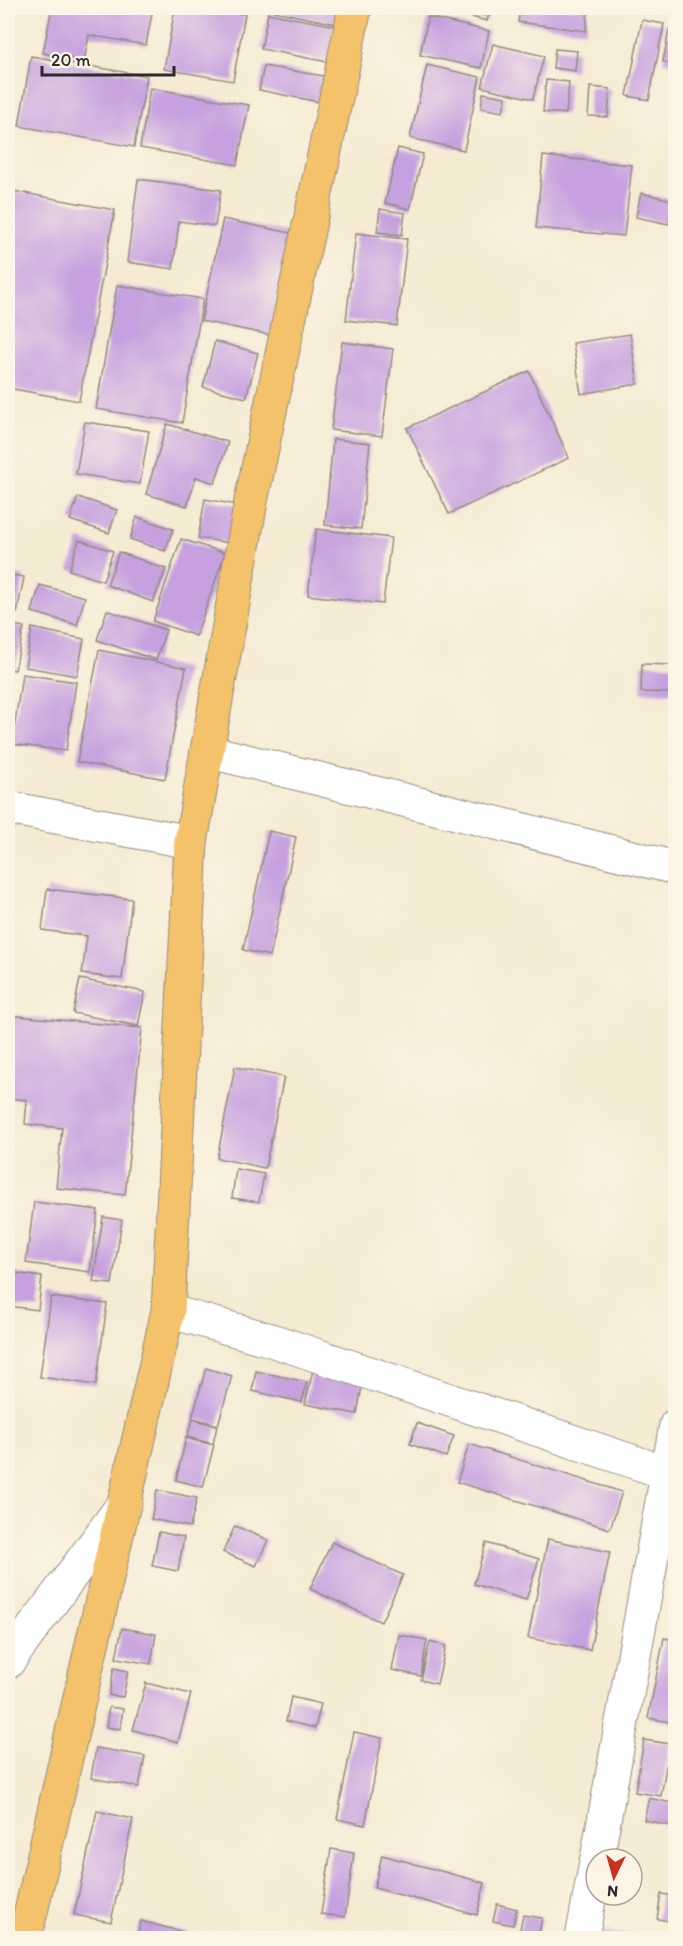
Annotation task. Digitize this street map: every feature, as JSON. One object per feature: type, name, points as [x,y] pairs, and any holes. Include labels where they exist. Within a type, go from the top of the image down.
[{"type":"main road","points":[[25,1938],[168,1311],[191,842],[251,501],[355,8]]},
{"type":"street","points":[[207,751],[675,868]]},
{"type":"street","points":[[8,808],[191,842]]},
{"type":"street","points":[[168,1311],[271,1340],[671,1475]]},
{"type":"street","points":[[599,1847],[671,1475],[675,1425]]},
{"type":"street","points":[[8,1662],[125,1502]]},
{"type":"street","points":[[582,1938],[588,1907]]},
{"type":"building","points":[[52,8],[153,8],[146,45],[89,35],[84,61],[43,53]]},
{"type":"building","points":[[175,8],[208,8],[245,14],[233,81],[164,69]]},
{"type":"building","points":[[274,8],[345,8],[341,25],[273,11]]},
{"type":"building","points":[[437,8],[491,8],[487,21]]},
{"type":"building","points":[[520,8],[588,8],[586,31],[518,22]]},
{"type":"building","points":[[268,13],[335,26],[328,62],[261,49]]},
{"type":"building","points":[[428,17],[489,31],[481,68],[420,55]]},
{"type":"building","points":[[642,20],[664,24],[649,100],[627,96]]},
{"type":"building","points":[[669,29],[676,30],[676,64],[663,62]]},
{"type":"building","points":[[493,44],[544,56],[533,99],[482,87]]},
{"type":"building","points":[[555,49],[577,51],[575,71],[553,68]]},
{"type":"building","points":[[31,56],[147,76],[134,147],[19,126]]},
{"type":"building","points":[[427,65],[480,77],[464,150],[410,138]]},
{"type":"building","points":[[264,66],[324,76],[319,102],[259,90]]},
{"type":"building","points":[[546,80],[569,82],[566,114],[543,112]]},
{"type":"building","points":[[590,87],[610,89],[608,117],[588,116]]},
{"type":"building","points":[[150,88],[249,105],[237,165],[140,148]]},
{"type":"building","points":[[483,93],[506,97],[503,112],[481,108]]},
{"type":"building","points":[[398,148],[423,154],[410,209],[385,203]]},
{"type":"building","points":[[543,156],[632,165],[624,236],[536,228]]},
{"type":"building","points":[[138,179],[221,190],[215,226],[179,221],[173,269],[127,262]]},
{"type":"building","points":[[8,190],[115,210],[79,401],[8,388]]},
{"type":"building","points":[[641,193],[673,200],[669,224],[636,217]]},
{"type":"building","points":[[380,209],[405,213],[402,235],[377,232]]},
{"type":"building","points":[[223,219],[291,233],[270,335],[201,321]]},
{"type":"building","points":[[356,233],[407,239],[397,326],[346,320]]},
{"type":"building","points":[[117,285],[203,299],[182,423],[96,409]]},
{"type":"building","points":[[630,334],[638,384],[581,394],[573,343]]},
{"type":"building","points":[[215,341],[258,353],[246,398],[203,387]]},
{"type":"building","points":[[342,342],[393,349],[382,436],[331,430]]},
{"type":"building","points":[[529,371],[569,458],[449,514],[407,428]]},
{"type":"building","points":[[85,422],[149,431],[140,484],[76,474]]},
{"type":"building","points":[[167,424],[228,442],[215,483],[196,477],[187,506],[146,494]]},
{"type":"building","points":[[333,439],[370,443],[361,529],[325,525]]},
{"type":"building","points":[[78,497],[117,510],[109,533],[70,520]]},
{"type":"building","points":[[205,499],[237,505],[229,543],[198,538]]},
{"type":"building","points":[[137,517],[173,529],[165,551],[130,539]]},
{"type":"building","points":[[316,529],[391,538],[383,604],[308,595]]},
{"type":"building","points":[[181,539],[225,553],[196,636],[153,621]]},
{"type":"building","points":[[79,540],[113,551],[103,581],[69,570]]},
{"type":"building","points":[[119,552],[166,569],[153,602],[107,585]]},
{"type":"building","points":[[8,574],[24,577],[17,613],[8,612]]},
{"type":"building","points":[[40,585],[85,597],[77,625],[32,612]]},
{"type":"building","points":[[107,610],[166,630],[156,660],[97,640]]},
{"type":"building","points":[[8,624],[24,627],[15,670],[8,669]]},
{"type":"building","points":[[32,628],[84,639],[77,676],[25,667]]},
{"type":"building","points":[[99,650],[186,668],[165,779],[77,762]]},
{"type":"building","points":[[642,664],[673,665],[672,693],[641,692]]},
{"type":"building","points":[[22,674],[76,682],[66,751],[12,744]]},
{"type":"building","points":[[269,831],[296,837],[270,956],[243,950]]},
{"type":"building","points":[[47,889],[132,899],[122,979],[82,974],[87,936],[42,930]]},
{"type":"building","points":[[80,979],[145,992],[138,1026],[73,1013]]},
{"type":"building","points":[[8,1015],[142,1028],[125,1195],[56,1188],[62,1128],[25,1124],[27,1100],[8,1098]]},
{"type":"building","points":[[235,1067],[284,1077],[265,1168],[217,1158]]},
{"type":"building","points":[[236,1169],[264,1174],[259,1202],[232,1198]]},
{"type":"building","points":[[34,1202],[98,1210],[90,1272],[26,1263]]},
{"type":"building","points":[[103,1217],[122,1220],[112,1284],[93,1282]]},
{"type":"building","points":[[8,1272],[42,1277],[38,1310],[8,1306]]},
{"type":"building","points":[[51,1297],[107,1304],[96,1385],[40,1377]]},
{"type":"building","points":[[206,1368],[232,1376],[218,1425],[192,1418]]},
{"type":"building","points":[[313,1370],[363,1380],[357,1414],[305,1404]]},
{"type":"building","points":[[256,1371],[307,1382],[302,1402],[252,1391]]},
{"type":"building","points":[[193,1419],[217,1426],[213,1444],[187,1437]]},
{"type":"building","points":[[417,1423],[454,1436],[446,1457],[410,1444]]},
{"type":"building","points":[[186,1438],[214,1445],[203,1487],[176,1480]]},
{"type":"building","points":[[469,1444],[622,1492],[610,1529],[457,1482]]},
{"type":"building","points":[[157,1490],[197,1498],[190,1527],[151,1519]]},
{"type":"building","points":[[235,1526],[268,1540],[256,1566],[223,1552]]},
{"type":"building","points":[[159,1532],[184,1537],[178,1571],[152,1566]]},
{"type":"building","points":[[548,1539],[610,1552],[590,1650],[528,1638]]},
{"type":"building","points":[[332,1542],[403,1575],[381,1622],[310,1589]]},
{"type":"building","points":[[486,1543],[539,1559],[526,1600],[474,1584]]},
{"type":"building","points":[[122,1628],[156,1634],[151,1664],[116,1658]]},
{"type":"building","points":[[399,1635],[427,1640],[421,1676],[392,1670]]},
{"type":"building","points":[[664,1638],[676,1640],[675,1723],[648,1718]]},
{"type":"building","points":[[430,1642],[446,1646],[437,1684],[421,1680]]},
{"type":"building","points":[[114,1668],[128,1671],[123,1697],[109,1695]]},
{"type":"building","points":[[146,1683],[191,1694],[178,1742],[133,1730]]},
{"type":"building","points":[[291,1697],[321,1704],[315,1728],[286,1721]]},
{"type":"building","points":[[109,1707],[123,1709],[120,1729],[106,1727]]},
{"type":"building","points":[[354,1732],[382,1738],[365,1825],[337,1819]]},
{"type":"building","points":[[644,1740],[670,1744],[661,1796],[635,1792]]},
{"type":"building","points":[[96,1748],[145,1756],[139,1787],[91,1778]]},
{"type":"building","points":[[649,1798],[676,1804],[676,1827],[644,1820]]},
{"type":"building","points":[[97,1811],[133,1819],[111,1922],[74,1915]]},
{"type":"building","points":[[331,1849],[354,1853],[345,1917],[321,1914]]},
{"type":"building","points":[[382,1855],[485,1883],[477,1915],[374,1888]]},
{"type":"building","points":[[661,1894],[676,1896],[676,1922],[657,1919]]},
{"type":"building","points":[[497,1904],[517,1909],[513,1925],[493,1921]]},
{"type":"building","points":[[523,1915],[542,1918],[538,1938],[518,1938]]},
{"type":"building","points":[[141,1921],[206,1938],[136,1938]]},
{"type":"building","points":[[599,1931],[632,1935],[631,1938],[598,1938]]}]
